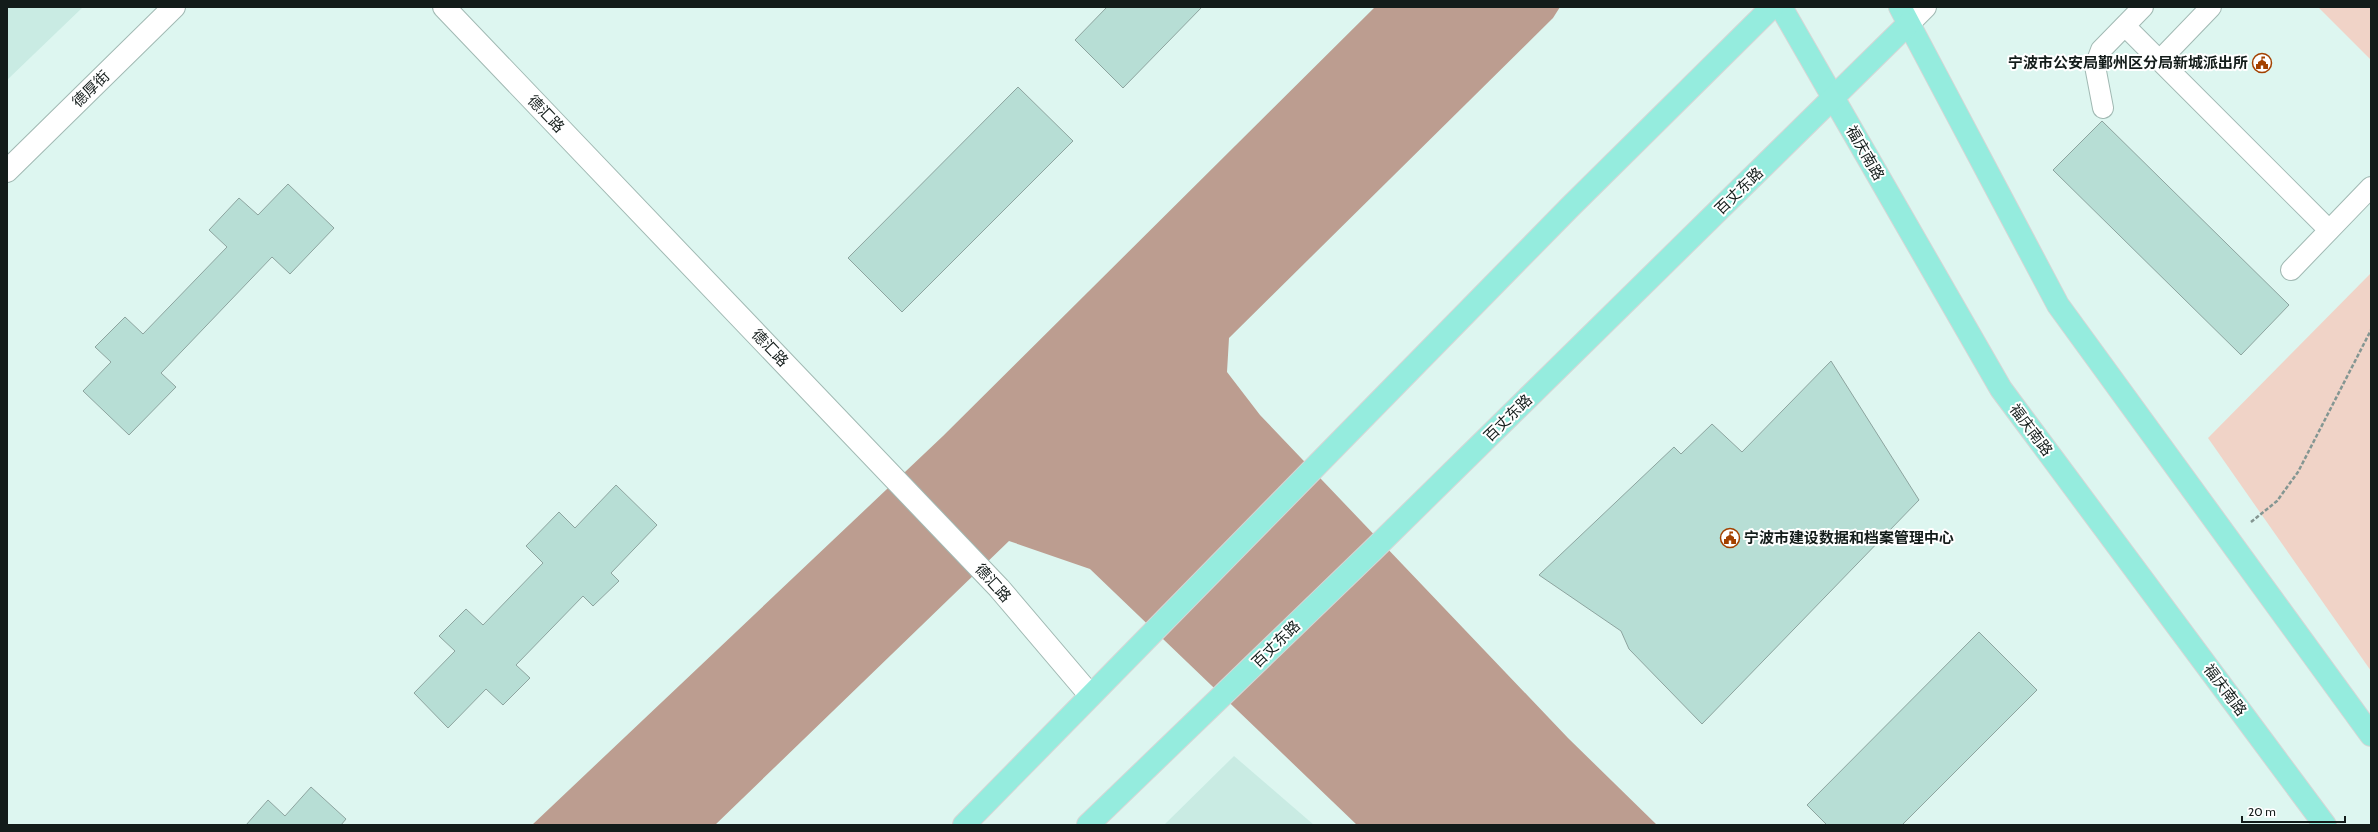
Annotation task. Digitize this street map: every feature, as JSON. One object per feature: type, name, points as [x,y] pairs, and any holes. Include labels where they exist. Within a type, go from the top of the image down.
[{"type":"main road","points":[[964,825],[1558,218],[1772,7]]},
{"type":"main road","name":"福庆南路","points":[[1781,7],[2001,389],[2325,825]]},
{"type":"main road","points":[[1904,16],[2058,305],[2371,735]]},
{"type":"main road","name":"百丈东路","points":[[1088,825],[1372,551],[1833,98],[1904,16]]},
{"type":"street","name":"德厚街","points":[[7,171],[174,7]]},
{"type":"street","name":"德汇路","points":[[444,7],[999,588],[1090,695]]},
{"type":"street","name":"百丈东路","points":[[1904,16],[1925,7]]},
{"type":"lane","points":[[2103,108],[2095,66],[2102,50],[2143,7]]},
{"type":"lane","points":[[2160,60],[2211,7]]},
{"type":"lane","points":[[2125,26],[2329,230]]},
{"type":"lane","points":[[2291,270],[2371,187]]},
{"type":"path","points":[[2229,540],[2277,501],[2298,472],[2371,330]]},
{"type":"shaded area","points":[[7,7],[83,7],[7,80]]},
{"type":"shaded area","points":[[1375,7],[1560,7],[1553,18],[1229,338],[1227,372],[1260,415],[1568,738],[1657,825],[1357,825],[1090,569],[1009,541],[715,825],[532,825],[943,436]]},
{"type":"shaded area","points":[[2318,7],[2371,7],[2371,60]]},
{"type":"shaded area","points":[[2371,273],[2371,671],[2208,438]]},
{"type":"shaded area","points":[[1234,756],[1314,825],[1164,825]]},
{"type":"building","points":[[1107,7],[1202,7],[1123,88],[1075,40]]},
{"type":"building","points":[[1018,87],[1073,141],[902,312],[848,258]]},
{"type":"building","points":[[2102,121],[2289,305],[2241,355],[2053,170]]},
{"type":"building","points":[[288,184],[334,228],[290,274],[272,257],[161,373],[176,387],[129,435],[83,391],[111,362],[95,347],[125,317],[143,334],[227,247],[209,230],[239,198],[258,215]]},
{"type":"building","name":"宁波市建设数据和档案管理中心","points":[[1831,361],[1919,500],[1702,724],[1629,649],[1621,631],[1539,575],[1674,447],[1681,454],[1712,424],[1742,452]]},
{"type":"building","points":[[616,485],[657,525],[611,573],[619,581],[593,606],[583,596],[516,665],[530,678],[503,705],[486,689],[448,728],[414,693],[455,651],[439,636],[466,609],[483,625],[543,563],[526,546],[559,512],[575,528]]},
{"type":"building","points":[[1979,632],[2037,690],[1902,825],[1827,825],[1807,805]]},
{"type":"building","points":[[311,787],[346,819],[341,825],[246,825],[268,800],[285,816]]},
{"type":"place","name":"宁波市公安局鄞州区分局新城派出所","points":[[2262,63]]},
{"type":"place","name":"宁波市建设数据和档案管理中心","points":[[1730,538]]}]
